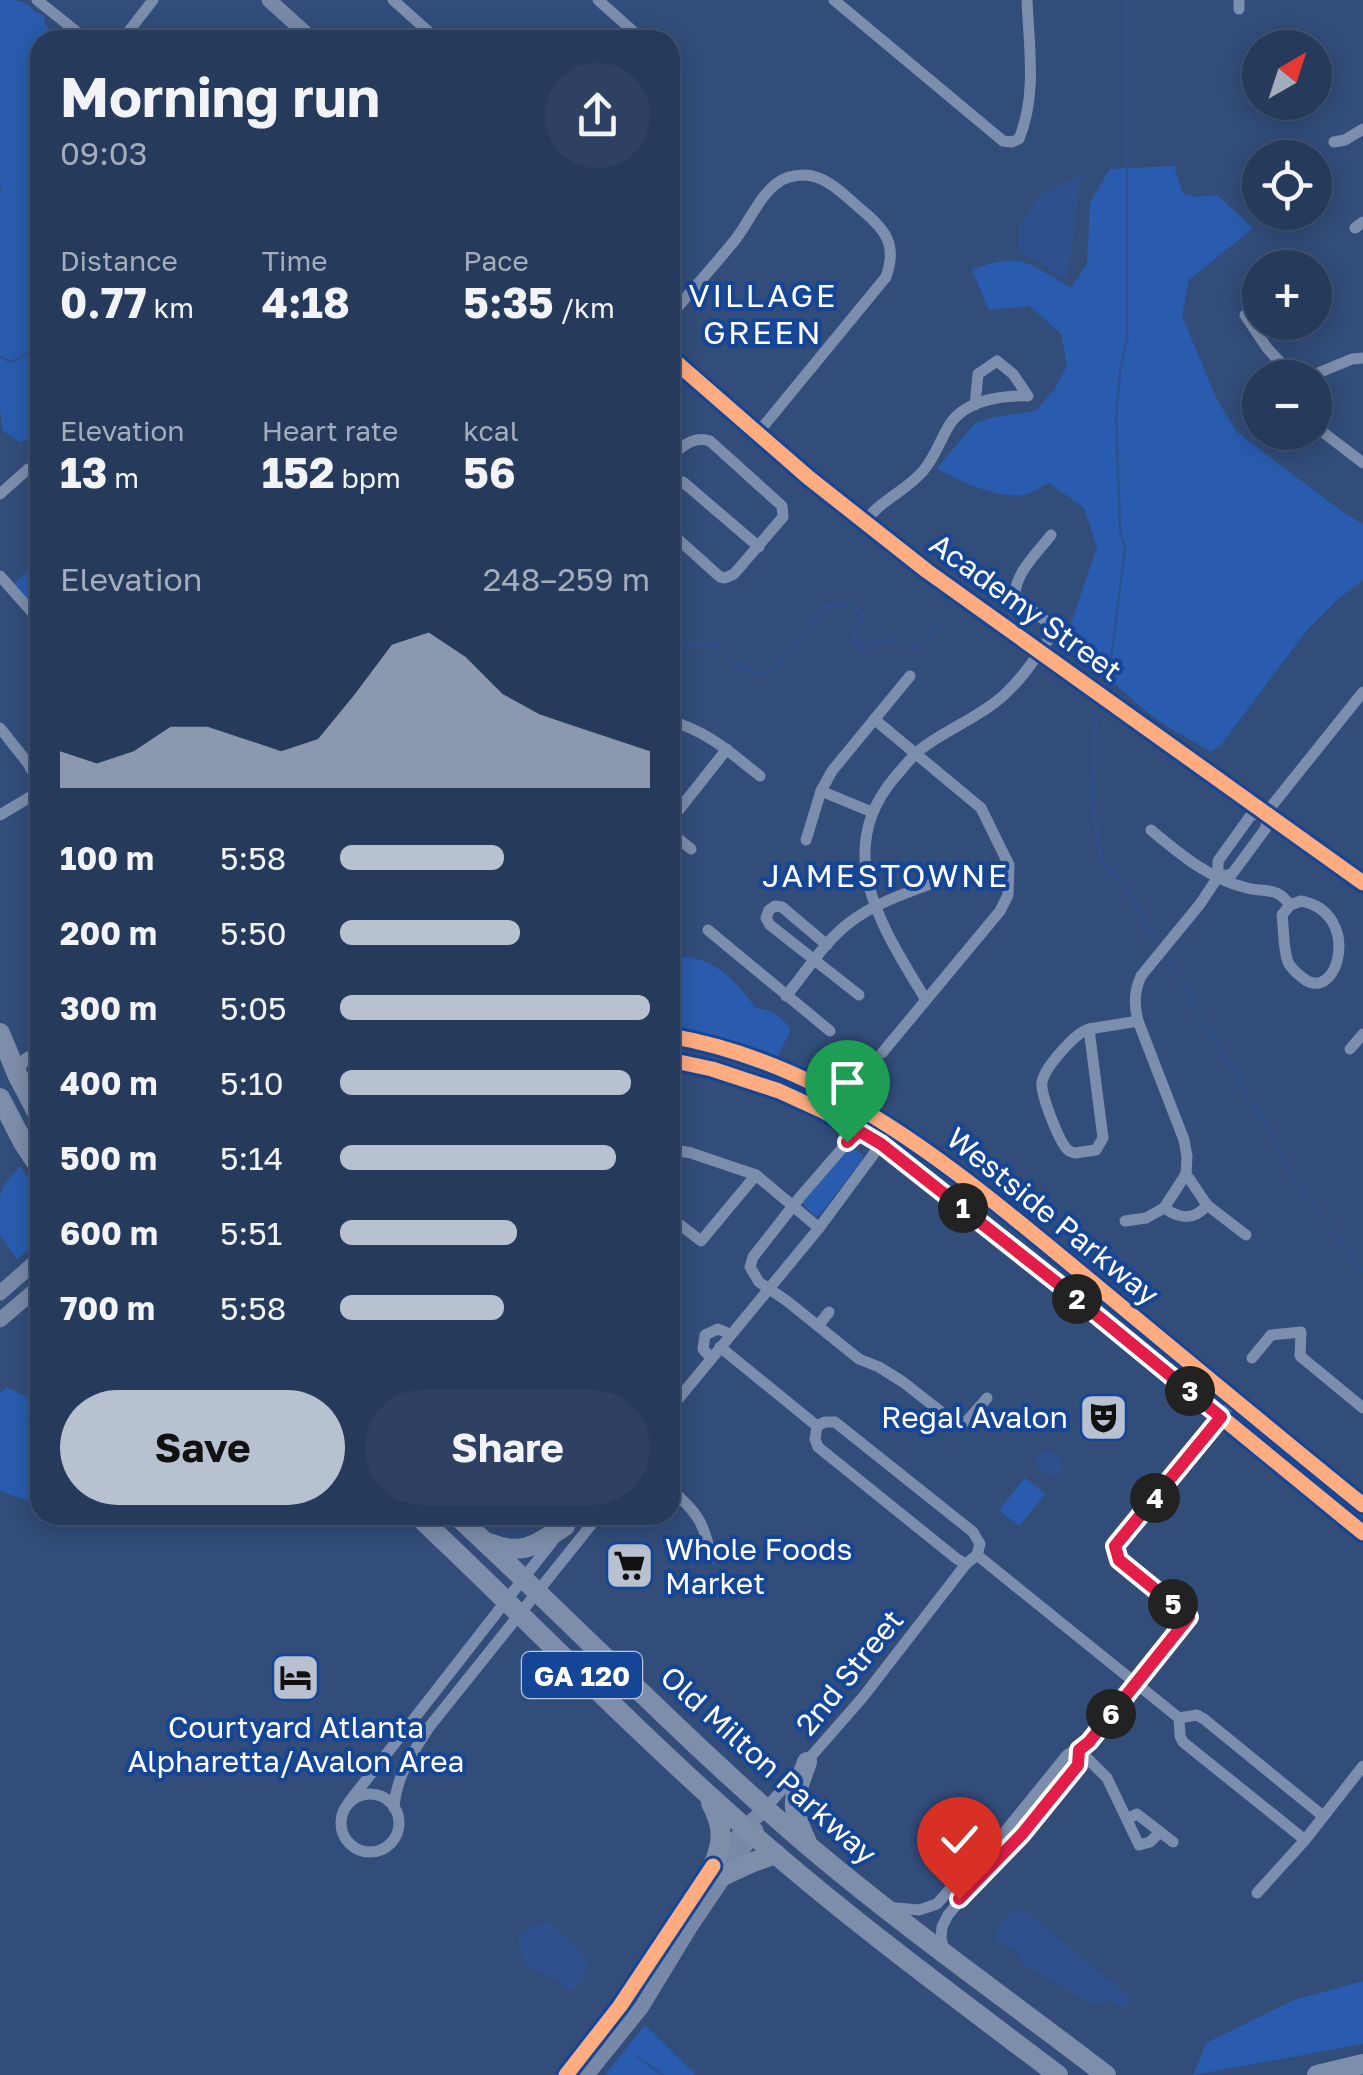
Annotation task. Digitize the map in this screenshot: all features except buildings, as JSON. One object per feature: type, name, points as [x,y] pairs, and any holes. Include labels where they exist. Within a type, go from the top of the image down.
[{"type":"highway","points":[[13,1054],[30,1094]]},
{"type":"highway","points":[[0,1098],[30,1150]]},
{"type":"highway","name":"Old Milton Parkway","points":[[430,1525],[522,1596],[882,1906],[1106,2075]]},
{"type":"highway","name":"Old Milton Parkway","points":[[467,1525],[486,1542],[522,1596],[658,1749],[776,1854],[1058,2075]]},
{"type":"highway","points":[[486,1542],[520,1550],[561,1525]]},
{"type":"highway","points":[[807,1762],[794,1806],[810,1846]]},
{"type":"highway","points":[[706,1792],[722,1827],[719,1870],[776,1854]]},
{"type":"highway","points":[[1318,2075],[1363,2064]]},
{"type":"main road","points":[[269,0],[303,30]]},
{"type":"main road","name":"Academy Street","points":[[680,367],[864,523],[1363,883]]},
{"type":"main road","name":"Westside Parkway","points":[[680,1039],[762,1060],[810,1082],[872,1114],[936,1156],[1363,1505]]},
{"type":"main road","name":"Westside Parkway","points":[[680,1062],[779,1091],[881,1144],[1363,1533]]},
{"type":"main road","points":[[0,1293],[30,1267]]},
{"type":"main road","points":[[0,1320],[30,1294]]},
{"type":"main road","points":[[566,2075],[766,1808]]},
{"type":"main road","points":[[587,2075],[640,2008],[719,1870]]},
{"type":"street","points":[[37,0],[74,30]]},
{"type":"street","points":[[130,30],[153,0]]},
{"type":"street","points":[[393,0],[427,30]]},
{"type":"street","points":[[598,0],[632,30]]},
{"type":"street","points":[[834,0],[1003,140],[1012,142],[1019,140],[1031,98],[1027,0]]},
{"type":"street","points":[[1334,142],[1363,129]]},
{"type":"street","points":[[680,304],[738,237],[768,191],[792,176],[821,178],[885,233],[891,248],[886,277],[757,434]]},
{"type":"street","points":[[1262,340],[1278,360]]},
{"type":"street","points":[[1332,368],[1363,358]]},
{"type":"street","points":[[864,523],[878,506],[923,472],[960,414],[974,405],[1028,396],[997,360],[978,374],[974,405]]},
{"type":"street","points":[[680,448],[696,440],[710,442],[782,506],[783,517],[734,574],[725,578],[680,541]]},
{"type":"street","points":[[1332,440],[1363,463]]},
{"type":"street","points":[[0,494],[28,469]]},
{"type":"street","points":[[683,482],[759,546]]},
{"type":"street","points":[[926,1000],[875,908],[863,860],[865,836],[872,812],[886,787],[916,753],[1003,696],[1056,629],[1016,594],[1016,584],[1051,535]]},
{"type":"street","points":[[1,580],[30,610]]},
{"type":"street","points":[[806,840],[821,791],[832,771],[910,676]]},
{"type":"street","points":[[1218,877],[1232,874],[1266,828],[1266,813],[1363,692]]},
{"type":"street","points":[[874,719],[981,808],[1005,854],[1010,876],[1008,895],[1000,911],[882,1053]]},
{"type":"street","points":[[680,723],[692,726],[760,776]]},
{"type":"street","points":[[0,728],[30,768]]},
{"type":"street","points":[[680,809],[727,750]]},
{"type":"street","points":[[821,791],[872,812]]},
{"type":"street","points":[[0,815],[30,795]]},
{"type":"street","points":[[1125,1221],[1146,1218],[1164,1208],[1186,1174],[1184,1140],[1138,1021],[1134,998],[1141,976],[1200,904],[1218,877],[1218,861],[1251,815],[1266,813]]},
{"type":"street","points":[[1151,830],[1194,866],[1246,888],[1278,892],[1290,905]]},
{"type":"street","points":[[680,840],[691,849]]},
{"type":"street","points":[[786,996],[848,923],[936,882]]},
{"type":"street","points":[[1312,903],[1330,913],[1340,926],[1343,956],[1323,983],[1308,982],[1288,962],[1282,915],[1290,905],[1312,903]]},
{"type":"street","points":[[827,945],[782,907],[769,910],[766,918],[770,925],[859,995]]},
{"type":"street","points":[[708,930],[830,1031]]},
{"type":"street","points":[[1089,1029],[1103,1138],[1096,1150],[1075,1153],[1064,1146],[1043,1096],[1046,1071],[1076,1035],[1089,1029],[1138,1021]]},
{"type":"street","points":[[1350,1049],[1363,1034]]},
{"type":"street","points":[[872,1114],[751,1262],[754,1276],[859,1359],[903,1382],[954,1422],[966,1422],[987,1398]]},
{"type":"street","points":[[680,1397],[819,1228],[892,1126]]},
{"type":"street","points":[[680,1151],[756,1176],[819,1228]]},
{"type":"street","points":[[1186,1174],[1207,1204],[1246,1235]]},
{"type":"street","points":[[680,1225],[701,1241],[756,1176]]},
{"type":"street","points":[[1164,1208],[1177,1216],[1189,1217],[1200,1213],[1207,1204]]},
{"type":"street","points":[[818,1326],[829,1312]]},
{"type":"street","points":[[711,1358],[703,1349],[705,1335],[718,1329],[730,1334]]},
{"type":"street","points":[[1252,1358],[1271,1335],[1301,1332],[1300,1356],[1363,1408]]},
{"type":"street","points":[[720,1347],[817,1426]]},
{"type":"street","points":[[882,1906],[918,1910],[937,1904],[974,1861],[999,1840],[1067,1756],[1089,1742],[1189,1617],[1119,1560],[1115,1546],[1235,1400]]},
{"type":"street","points":[[817,1426],[836,1422],[974,1532],[980,1544],[978,1555],[1178,1718],[1183,1742],[1305,1840]]},
{"type":"street","points":[[817,1426],[818,1447],[966,1564]]},
{"type":"street","points":[[680,1499],[697,1514],[706,1531],[711,1558]]},
{"type":"street","points":[[566,1525],[522,1596],[407,1762],[395,1793],[399,1826],[396,1835],[384,1849],[366,1852],[349,1844],[341,1817],[349,1802],[522,1596],[589,1525]]},
{"type":"street","name":"2nd Street","points":[[766,1808],[863,1696],[966,1564],[978,1555]]},
{"type":"street","points":[[1178,1718],[1204,1718],[1324,1816]]},
{"type":"street","points":[[1079,1750],[1108,1778],[1138,1844],[1150,1842],[1160,1832]]},
{"type":"street","points":[[945,1956],[941,1938],[948,1915],[1078,1765],[1079,1750]]},
{"type":"street","points":[[1257,1894],[1363,1766]]},
{"type":"street","points":[[349,1802],[373,1794],[389,1801],[394,1808]]},
{"type":"street","points":[[1127,1819],[1137,1814],[1173,1842]]},
{"type":"shaded area","points":[[0,0],[29,5],[45,16],[44,24],[50,30],[30,30],[30,439],[19,442],[2,430],[0,407]]},
{"type":"shaded area","points":[[1174,166],[1183,194],[1217,195],[1242,218],[1242,230],[1251,230],[1189,280],[1182,316],[1217,400],[1242,436],[1242,450],[1261,450],[1363,524],[1363,580],[1307,630],[1221,745],[1211,752],[1137,704],[1068,632],[1097,547],[1084,508],[1049,483],[1027,494],[1006,495],[968,484],[937,468],[975,423],[1035,411],[1054,390],[1067,366],[1061,334],[1030,306],[989,310],[972,270],[1003,261],[1025,262],[1071,288],[1087,264],[1090,202],[1110,169]]},
{"type":"shaded area","points":[[1081,174],[1067,280],[1019,250],[1019,226],[1040,196]]},
{"type":"shaded area","points":[[30,569],[30,602],[14,584]]},
{"type":"shaded area","points":[[680,958],[694,958],[715,967],[756,1008],[772,1012],[784,1021],[791,1030],[775,1061],[680,1034]]},
{"type":"shaded area","points":[[854,1149],[862,1160],[822,1212],[814,1215],[802,1203],[847,1150]]},
{"type":"shaded area","points":[[20,1166],[30,1182],[30,1248],[17,1259],[0,1235],[0,1195]]},
{"type":"shaded area","points":[[7,1387],[30,1399],[30,1501],[0,1491],[0,1393]]},
{"type":"shaded area","points":[[1048,1451],[1060,1457],[1061,1473],[1048,1475],[1039,1468],[1035,1460]]},
{"type":"shaded area","points":[[1025,1478],[1045,1494],[1019,1526],[999,1510]]},
{"type":"shaded area","points":[[1024,1910],[1131,1998],[1130,2004],[1120,2008],[1111,2000],[1090,2003],[1027,1966],[1012,1948],[995,1943],[1003,1920]]},
{"type":"shaded area","points":[[549,1922],[578,1948],[587,1963],[584,1978],[575,1990],[564,1989],[559,1979],[533,1969],[521,1953],[519,1937],[534,1924]]},
{"type":"shaded area","points":[[1363,1981],[1363,2044],[1193,2075],[1206,2043],[1294,2000]]},
{"type":"shaded area","points":[[645,2025],[696,2075],[605,2075]]},
{"type":"waterway","points":[[1109,675],[1125,549],[1120,530],[1116,417],[1127,339],[1127,0]]},
{"type":"waterway","points":[[0,357],[11,362],[30,352]]},
{"type":"waterway","points":[[680,642],[686,646],[714,645],[742,669],[768,675],[809,630],[822,608],[851,603],[863,615],[853,636],[860,648],[898,638],[916,649],[940,624]]},
{"type":"waterway","points":[[1096,713],[1093,804],[1101,860],[1127,887],[1152,936]]},
{"type":"waterway","points":[[1169,962],[1296,1182],[1363,1271]]},
{"type":"waterway","points":[[638,2057],[663,2075]]},
{"type":"cycle path","points":[[680,366],[809,478],[927,571],[1363,883]]},
{"type":"cycle path","points":[[680,1038],[732,1051],[791,1073],[900,1133],[1001,1208],[1363,1505]]},
{"type":"cycle path","points":[[680,1062],[779,1091],[881,1143],[1363,1533]]},
{"type":"cycle path","points":[[566,2075],[620,2006],[713,1866]]},
{"type":"place","name":"Regal Avalon","points":[[1103,1417]]},
{"type":"place","name":"Whole Foods Market","points":[[630,1566]]},
{"type":"place","name":"Courtyard Atlanta Alpharetta/Avalon Area","points":[[296,1678]]},
{"type":"district","name":"VILLAGE GREEN","points":[[763,314]]},
{"type":"district","name":"JAMESTOWNE","points":[[886,875]]},
{"type":"route","points":[[847,1142],[859,1131],[881,1144],[1221,1417],[1115,1546],[1119,1560],[1189,1617],[1079,1750],[1078,1765],[1022,1834],[959,1899]]}]
